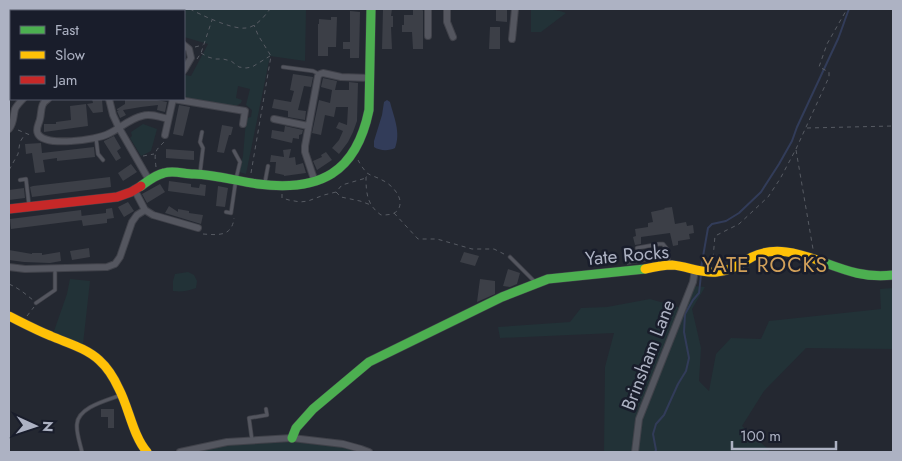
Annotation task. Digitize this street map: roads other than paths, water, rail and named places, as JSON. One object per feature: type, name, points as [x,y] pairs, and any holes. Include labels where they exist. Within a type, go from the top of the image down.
[{"type":"street","points":[[9,209],[116,198],[165,173],[200,174],[280,185],[315,182],[331,175],[340,169],[355,152],[368,122],[370,110],[370,9]]},
{"type":"street","points":[[428,9],[428,36]]},
{"type":"street","points":[[448,9],[448,22],[452,37]]},
{"type":"street","points":[[512,39],[515,9]]},
{"type":"street","points":[[185,68],[191,58],[186,47]]},
{"type":"street","points":[[315,182],[305,152],[305,146],[318,76],[323,73],[341,77],[370,78]]},
{"type":"street","points":[[10,128],[14,120],[14,112],[21,100]]},
{"type":"street","points":[[46,100],[41,107],[40,120],[37,126],[38,134],[52,141],[96,138],[106,135],[142,116],[153,115],[168,120]]},
{"type":"street","points":[[109,100],[119,128],[138,159],[153,178]]},
{"type":"street","points":[[165,135],[173,100]]},
{"type":"street","points":[[179,100],[244,111],[243,124]]},
{"type":"street","points":[[274,119],[308,126]]},
{"type":"street","points":[[134,189],[145,210],[160,218],[198,228]]},
{"type":"street","points":[[9,267],[25,269],[107,267],[115,264],[120,257],[132,222],[137,215],[145,210]]},
{"type":"street","name":"Yate Rocks","points":[[292,438],[296,428],[313,409],[369,362],[536,282],[669,265],[715,272],[726,270],[754,256],[773,251],[796,253],[861,274],[874,276],[893,274]]},
{"type":"street","name":"Brinsham Lane","points":[[635,452],[638,419],[699,270]]},
{"type":"street","points":[[9,316],[91,354],[98,360],[110,373],[122,395],[138,438],[147,452]]},
{"type":"street","points":[[180,452],[226,442],[292,438],[343,444],[369,452]]},
{"type":"lane","points":[[283,67],[314,71],[320,74]]},
{"type":"lane","points":[[243,111],[244,104]]},
{"type":"lane","points":[[200,174],[203,148],[200,142],[202,132]]},
{"type":"lane","points":[[96,138],[98,154],[103,160]]},
{"type":"lane","points":[[226,212],[231,213],[240,162],[234,151]]},
{"type":"lane","points":[[265,184],[268,166]]},
{"type":"lane","points":[[20,180],[26,179],[29,207]]},
{"type":"lane","points":[[637,248],[663,244],[667,250],[669,265]]},
{"type":"lane","points":[[510,257],[536,282]]},
{"type":"lane","points":[[36,303],[55,290],[55,268]]},
{"type":"lane","points":[[82,452],[76,423],[79,416],[85,410],[122,395]]},
{"type":"lane","points":[[252,440],[249,418],[267,415],[266,409]]},
{"type":"water","points":[[387,100],[390,102],[396,125],[397,142],[395,148],[384,150],[374,147],[374,141],[384,102]]},
{"type":"waterway","points":[[701,268],[708,228],[712,224],[726,221],[739,213],[761,192],[779,164],[792,141],[838,39],[849,9]]},
{"type":"waterway","points":[[655,452],[653,434],[656,424],[664,415],[686,371],[689,358],[684,332],[685,314],[699,293],[701,275]]},
{"type":"district","name":"YATE ROCKS","points":[[765,265]]}]
